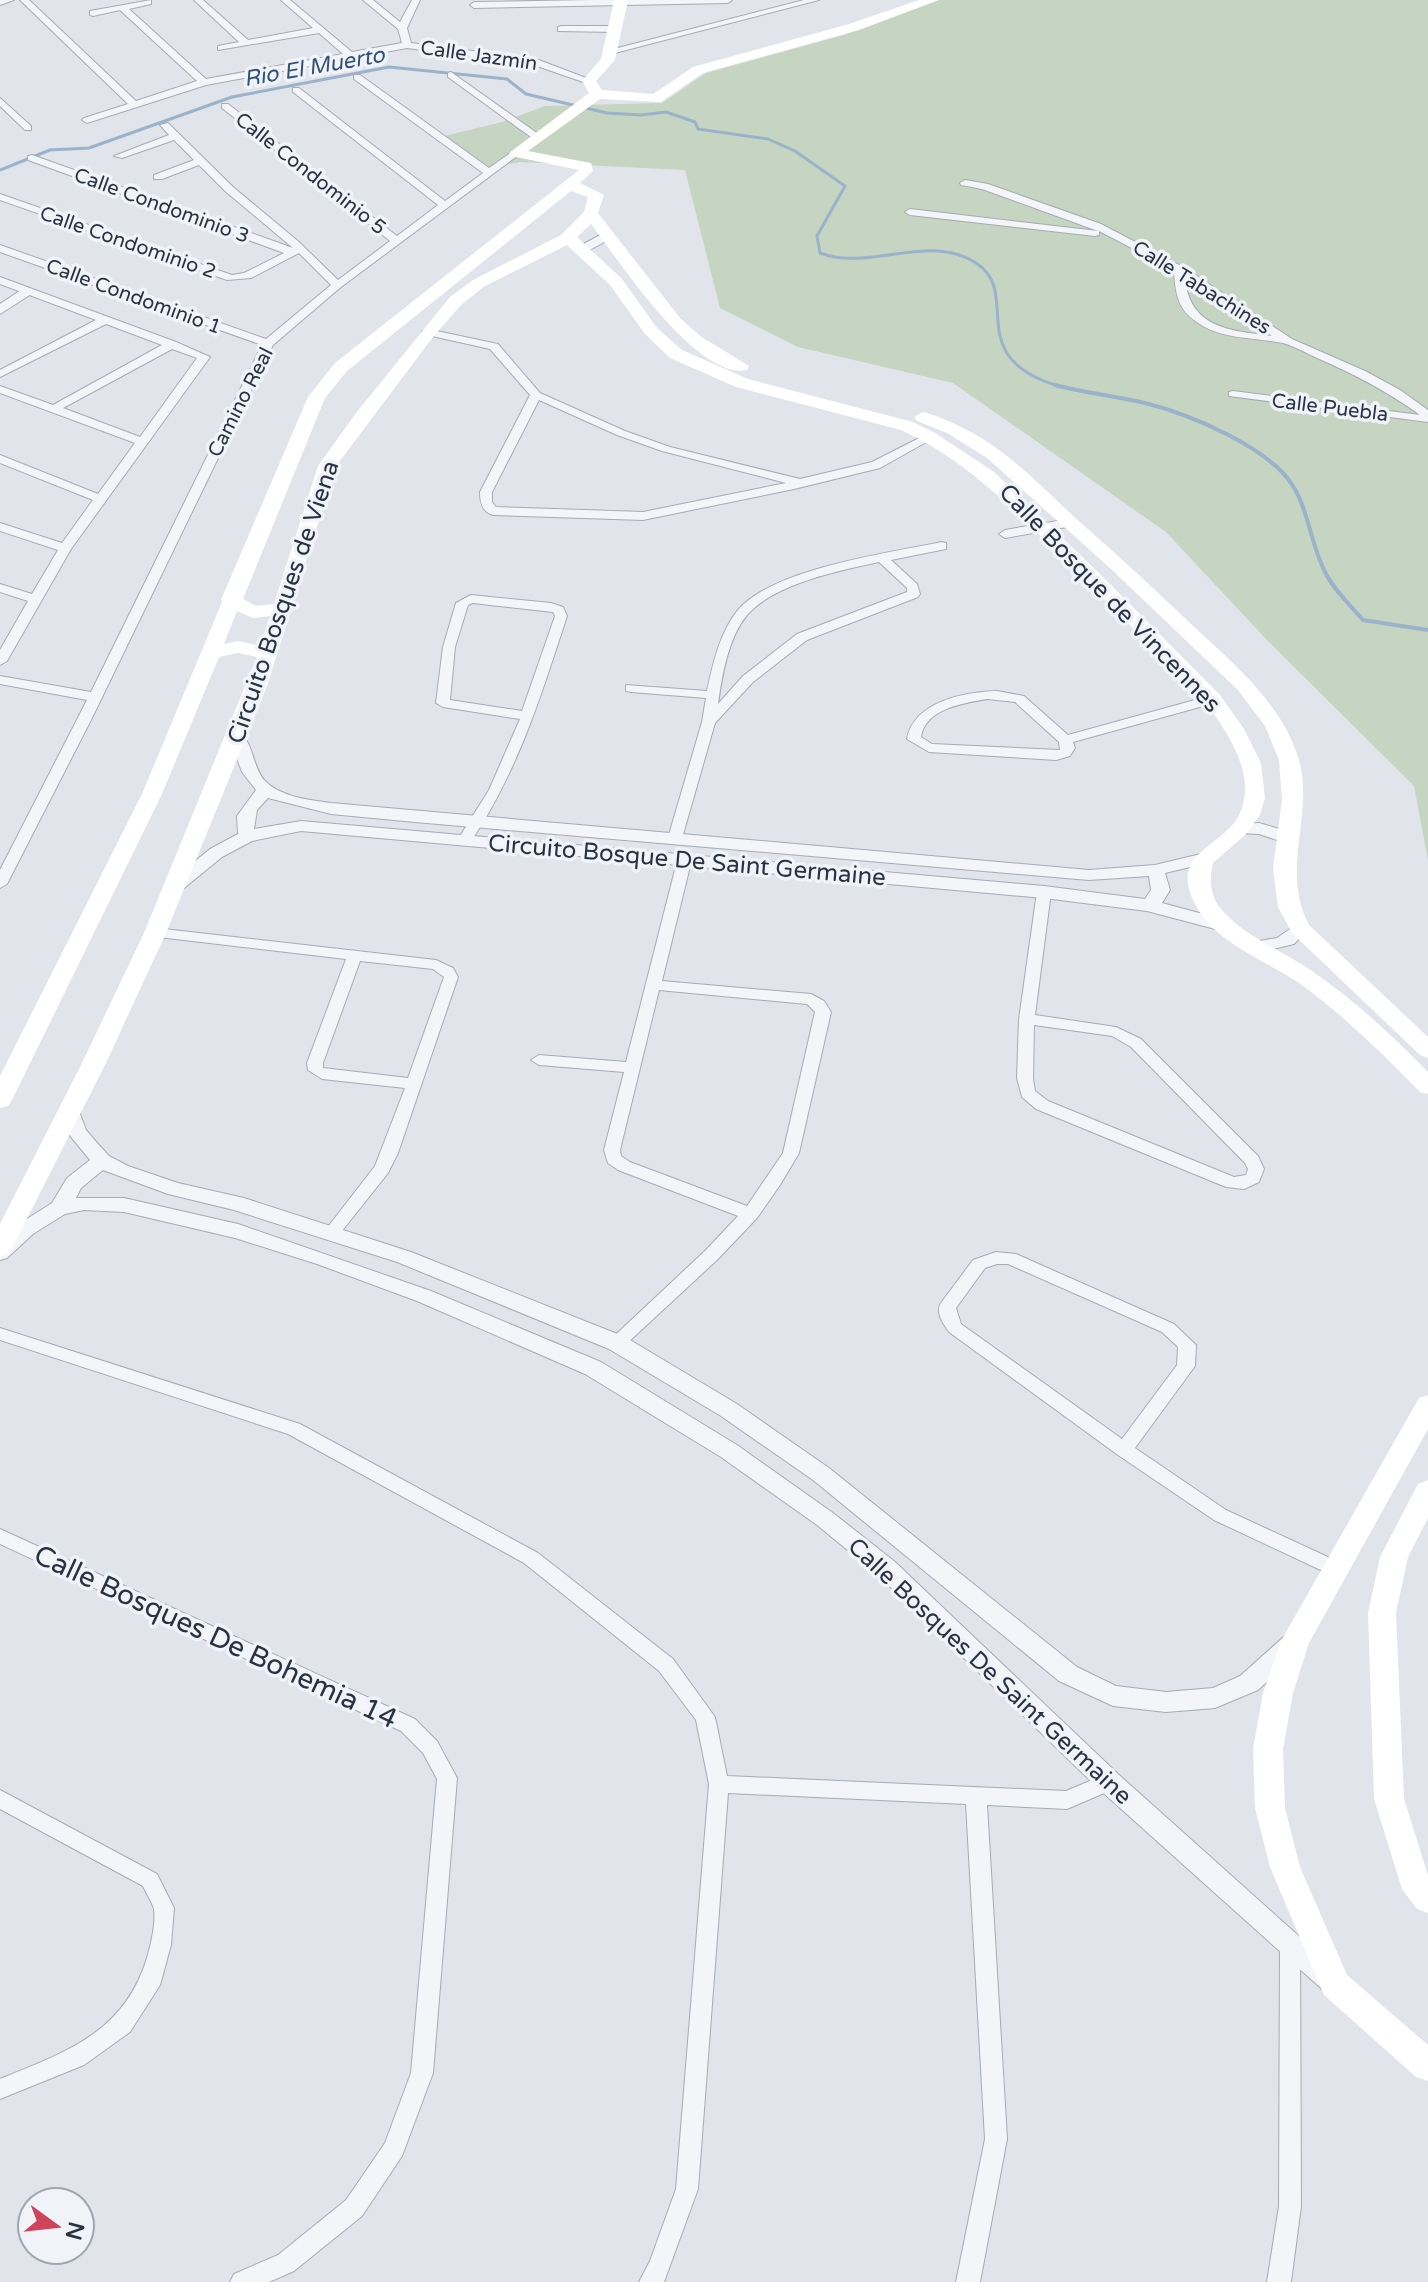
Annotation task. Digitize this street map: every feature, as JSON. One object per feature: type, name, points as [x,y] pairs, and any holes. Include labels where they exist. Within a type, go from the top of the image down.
[{"type":"main road","points":[[593,91],[656,99],[698,70],[854,27],[932,0]]},
{"type":"main road","points":[[611,51],[620,2]]},
{"type":"main road","name":"Camino Real","points":[[516,153],[568,117],[593,91],[611,51]]},
{"type":"main road","points":[[516,153],[586,166],[586,171],[570,185],[596,195],[591,214]]},
{"type":"main road","name":"Circuito Bosques de Viena","points":[[0,1100],[152,794],[230,600],[317,397],[327,381],[455,273],[570,185]]},
{"type":"main road","name":"Circuito Bosques de Viena","points":[[0,1251],[155,933],[237,737],[327,466],[427,332],[457,300],[479,283],[575,243],[591,214]]},
{"type":"main road","name":"Calle Bosque de Vincennes","points":[[591,214],[664,312],[698,344],[724,360],[762,373],[891,407],[953,429],[993,454],[1117,564],[1245,686],[1275,725],[1289,760],[1292,799],[1285,888],[1289,907],[1300,928],[1428,1050]]},
{"type":"main road","name":"Calle Bosque de Vincennes","points":[[575,243],[616,282],[651,331],[676,354],[742,383],[907,426],[965,455],[1044,529],[1213,699],[1238,731],[1250,757],[1255,779],[1254,800],[1241,829]]},
{"type":"main road","points":[[476,258],[484,264],[508,269]]},
{"type":"main road","points":[[455,273],[472,273],[479,283]]},
{"type":"main road","points":[[230,600],[253,612],[281,609]]},
{"type":"main road","points":[[208,654],[238,647],[267,653]]},
{"type":"main road","points":[[1241,829],[1205,858],[1199,878],[1205,903],[1219,924],[1261,946],[1314,983],[1428,1086]]},
{"type":"main road","points":[[1428,1405],[1295,1641],[1278,1693],[1268,1749],[1270,1808],[1285,1867],[1335,1985],[1428,2066]]},
{"type":"main road","points":[[1421,1889],[1389,1799],[1382,1613],[1394,1557],[1425,1502]]},
{"type":"street","points":[[0,2],[10,0]]},
{"type":"street","points":[[24,0],[134,104]]},
{"type":"street","points":[[198,0],[246,43]]},
{"type":"street","points":[[285,0],[349,54]]},
{"type":"street","points":[[367,0],[402,28],[407,45]]},
{"type":"street","points":[[402,28],[416,0]]},
{"type":"street","points":[[474,5],[728,0]]},
{"type":"street","points":[[611,51],[815,0]]},
{"type":"street","points":[[93,13],[148,2]]},
{"type":"street","points":[[123,8],[204,82]]},
{"type":"street","points":[[561,29],[615,29]]},
{"type":"street","points":[[221,48],[320,30]]},
{"type":"street","name":"Calle Jazmín","points":[[87,120],[204,82],[407,45],[536,62],[593,91]]},
{"type":"street","points":[[451,75],[538,138]]},
{"type":"street","points":[[357,77],[490,173]]},
{"type":"street","points":[[296,90],[444,205]]},
{"type":"street","points":[[3,106],[28,128]]},
{"type":"street","name":"Calle Condominio 5","points":[[225,106],[397,241]]},
{"type":"street","points":[[165,125],[295,250],[337,285]]},
{"type":"street","points":[[119,156],[176,136]]},
{"type":"street","name":"Camino Real","points":[[0,884],[268,343],[337,285],[516,153]]},
{"type":"street","name":"Calle Condominio 3","points":[[32,158],[295,250]]},
{"type":"street","points":[[158,177],[201,161]]},
{"type":"street","name":"Calle Tabachines","points":[[965,183],[984,186],[1116,235],[1179,269],[1288,341],[1385,386],[1428,417]]},
{"type":"street","name":"Calle Condominio 2","points":[[0,197],[231,278],[247,276],[295,250]]},
{"type":"street","points":[[910,212],[1116,235]]},
{"type":"street","points":[[575,243],[609,236]]},
{"type":"street","name":"Calle Condominio 1","points":[[0,248],[268,343]]},
{"type":"street","points":[[1179,269],[1184,301],[1198,319],[1211,326],[1288,341]]},
{"type":"street","points":[[0,280],[204,357],[98,498],[5,640],[0,661]]},
{"type":"street","points":[[0,310],[29,291]]},
{"type":"street","points":[[0,374],[105,320]]},
{"type":"street","points":[[427,332],[494,346],[536,395],[651,444],[800,483]]},
{"type":"street","points":[[55,408],[172,344]]},
{"type":"street","points":[[0,389],[140,441]]},
{"type":"street","name":"Calle Puebla","points":[[1233,394],[1428,417]]},
{"type":"street","points":[[536,395],[486,492],[486,503],[493,511],[643,516],[876,465],[931,436]]},
{"type":"street","points":[[0,459],[98,498]]},
{"type":"street","points":[[1005,534],[1069,523]]},
{"type":"street","points":[[0,527],[65,548]]},
{"type":"street","points":[[675,838],[709,722],[712,695],[737,622],[759,598],[814,575],[942,546]]},
{"type":"street","points":[[709,722],[748,679],[802,637],[855,614],[914,594],[913,587],[883,559]]},
{"type":"street","points":[[0,588],[34,599]]},
{"type":"street","points":[[464,841],[480,821],[526,716],[561,616],[559,610],[471,599],[462,603],[449,647],[443,703],[526,716]]},
{"type":"street","points":[[0,680],[95,697]]},
{"type":"street","points":[[631,688],[712,695]]},
{"type":"street","points":[[997,695],[1019,699],[1065,740],[1068,748],[1065,753],[1056,756],[929,748],[919,745],[913,732],[942,706],[970,696],[997,695]]},
{"type":"street","points":[[1065,740],[1213,699]]},
{"type":"street","points":[[237,737],[249,769],[265,791],[310,804],[1089,875],[1155,870],[1205,858]]},
{"type":"street","points":[[247,835],[243,825],[246,815],[265,791]]},
{"type":"street","name":"Circuito Bosque De Saint Germaine","points":[[172,889],[221,848],[247,835],[271,827],[301,826],[1044,892],[1148,905],[1219,924]]},
{"type":"street","points":[[1241,829],[1251,827],[1289,839]]},
{"type":"street","points":[[685,858],[612,1150],[614,1159],[751,1214]]},
{"type":"street","points":[[1148,905],[1157,901],[1161,893],[1161,882],[1155,870]]},
{"type":"street","points":[[1027,1019],[1116,1032],[1136,1043],[1252,1160],[1256,1169],[1253,1178],[1244,1183],[1232,1183],[1034,1100],[1026,1086],[1027,1019],[1044,892]]},
{"type":"street","points":[[1261,946],[1279,945],[1293,938],[1300,928]]},
{"type":"street","points":[[155,933],[355,954],[436,965],[448,971],[451,977],[382,1169],[332,1232]]},
{"type":"street","points":[[355,954],[315,1063],[316,1070],[322,1074],[413,1084]]},
{"type":"street","points":[[617,1343],[751,1214],[791,1153],[823,1012],[819,1004],[811,999],[652,985]]},
{"type":"street","points":[[539,1060],[634,1068]]},
{"type":"street","name":"Calle Bosques De Saint Germaine","points":[[70,1111],[77,1132],[102,1161],[175,1189],[237,1203],[404,1257],[617,1343],[729,1410],[821,1474],[1068,1674],[1113,1696],[1166,1702],[1215,1698],[1249,1683],[1295,1641]]},
{"type":"street","points":[[59,1208],[74,1183],[102,1161]]},
{"type":"street","name":"Calle Bosques De Saint Germaine","points":[[0,1251],[26,1229],[59,1208],[84,1203],[124,1205],[238,1231],[424,1296],[593,1368],[729,1451],[874,1558],[1109,1782],[1335,1985]]},
{"type":"street","points":[[1124,1450],[1186,1366],[1187,1345],[1168,1328],[1010,1258],[996,1258],[979,1264],[947,1307],[948,1317],[955,1328],[1124,1450],[1220,1515],[1334,1568]]},
{"type":"street","points":[[0,1334],[294,1429],[531,1558],[666,1665],[705,1717],[719,1784],[687,2189],[660,2266],[651,2282]]},
{"type":"street","points":[[0,1345],[34,1346]]},
{"type":"street","name":"Calle Bosques De Bohemia 14","points":[[0,1536],[408,1725],[430,1747],[447,1778],[422,2073],[394,2149],[354,2208],[286,2263],[242,2282]]},
{"type":"street","points":[[719,1784],[1067,1800],[1109,1782]]},
{"type":"street","points":[[968,2282],[996,2139],[976,1797]]},
{"type":"street","points":[[0,1799],[150,1880],[164,1908],[161,1945],[149,1985],[122,2025],[76,2058],[0,2089]]},
{"type":"street","points":[[1279,2282],[1290,2206],[1290,1945]]},
{"type":"green space","points":[[936,0],[1428,0],[1428,860],[1414,786],[1266,639],[1166,532],[953,383],[798,347],[720,308],[685,170],[520,162],[478,170],[436,138],[502,122],[545,106],[662,103],[706,73],[844,35]]},
{"type":"waterway","name":"Rio El Muerto","points":[[0,170],[50,150],[89,148],[232,97],[389,67],[507,79],[526,94],[607,113],[641,115],[666,112],[695,122],[698,129],[768,139],[795,151],[845,186],[817,236],[820,253],[839,258],[859,258],[939,251],[958,254],[976,263],[989,276],[995,291],[1002,343],[1012,360],[1031,375],[1059,386]]},
{"type":"waterway","name":"Rio El Muerto","points":[[1055,385],[1059,386]]},
{"type":"waterway","name":"Rio El Muerto","points":[[1059,386],[1163,408],[1226,434],[1266,458],[1293,486],[1325,572],[1363,620],[1428,630]]}]
